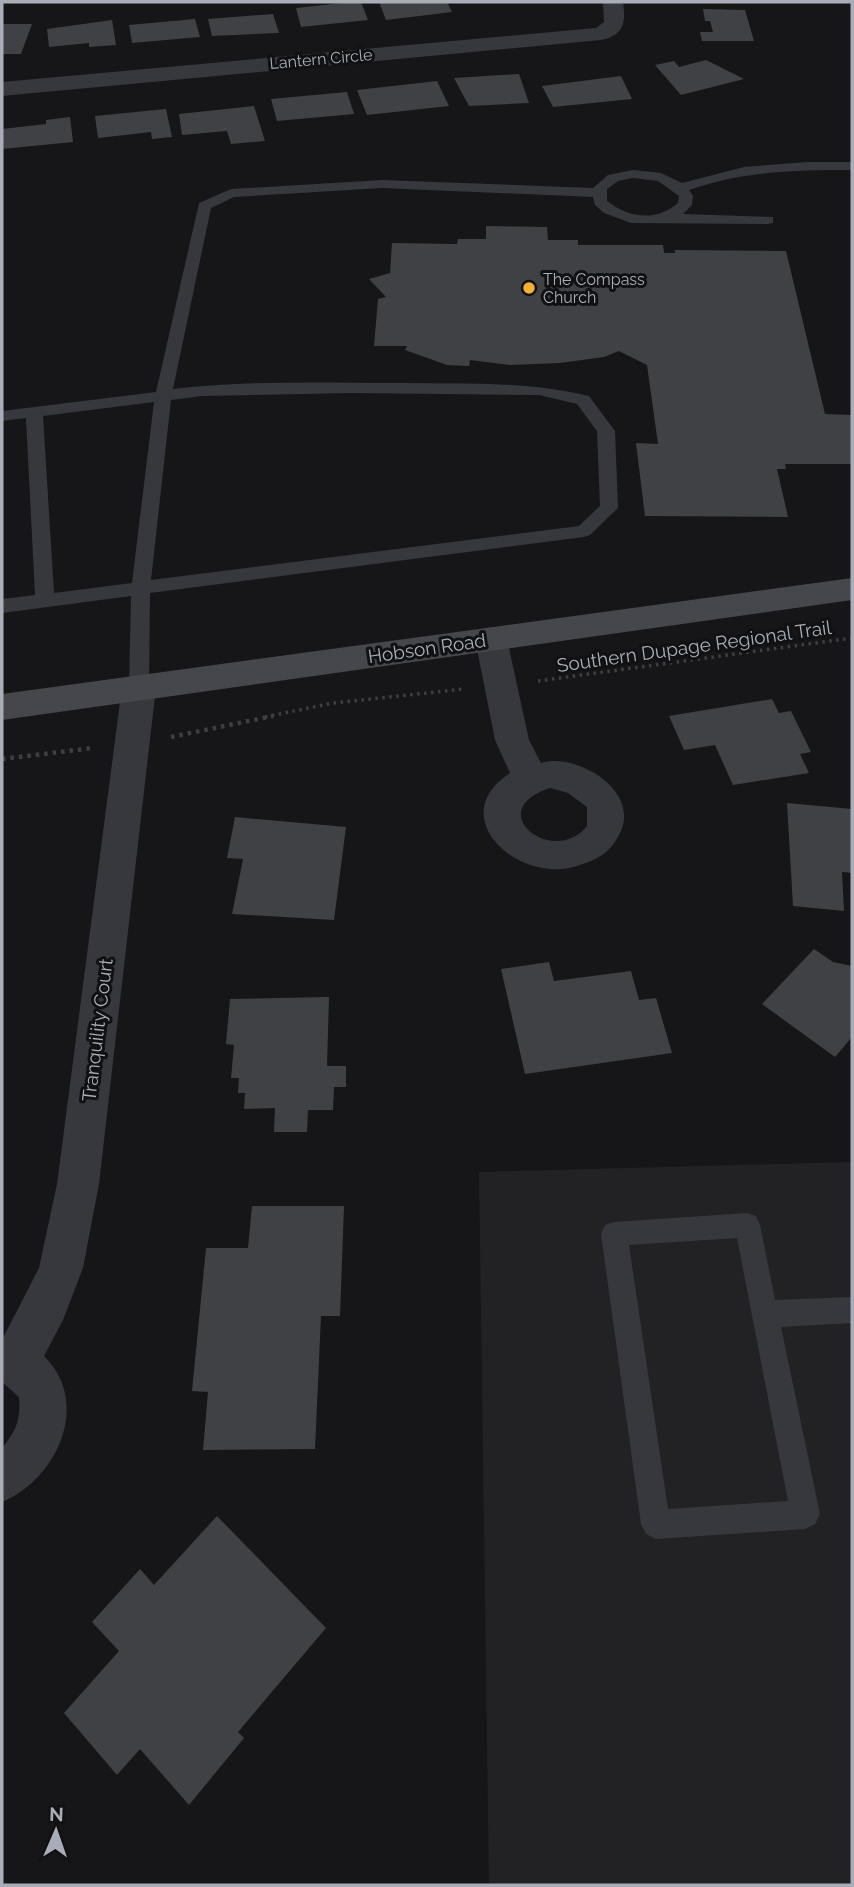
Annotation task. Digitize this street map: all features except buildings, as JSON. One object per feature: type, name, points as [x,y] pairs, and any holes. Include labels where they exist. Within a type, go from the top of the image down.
[{"type":"main road","name":"Hobson Road","points":[[2,707],[852,589]]},
{"type":"street","name":"Lantern Circle","points":[[2,89],[601,34],[611,29],[615,22],[613,2]]},
{"type":"street","points":[[491,639],[512,740],[530,777]]},
{"type":"street","name":"Tranquility Court","points":[[2,1478],[30,1455],[41,1433],[45,1411],[41,1390],[31,1373],[8,1360],[47,1304],[61,1268],[78,1184],[139,687]]},
{"type":"lane","points":[[681,188],[742,169],[789,165],[852,166]]},
{"type":"lane","points":[[598,193],[606,183],[633,174],[665,178],[681,188],[686,196],[685,205],[667,218]]},
{"type":"lane","points":[[139,687],[141,588],[163,397],[204,206],[231,193],[382,184],[598,193]]},
{"type":"lane","points":[[598,193],[600,202],[620,216],[652,220],[768,220]]},
{"type":"lane","points":[[2,416],[202,391],[439,388],[538,390],[583,401],[606,431],[610,508],[584,531],[2,606]]},
{"type":"lane","points":[[34,412],[45,600]]},
{"type":"lane","points":[[747,1225],[765,1314],[805,1514],[656,1524],[614,1234],[747,1225]]},
{"type":"lane","points":[[765,1314],[852,1310]]},
{"type":"path","name":"Southern Dupage Regional Trail","points":[[539,681],[852,638]]},
{"type":"path","points":[[159,740],[333,703],[452,690]]},
{"type":"path","points":[[2,758],[86,749]]},
{"type":"shaded area","points":[[852,1162],[852,1885],[489,1885],[479,1172]]},
{"type":"place","name":"The Compass Church","points":[[529,288]]}]
